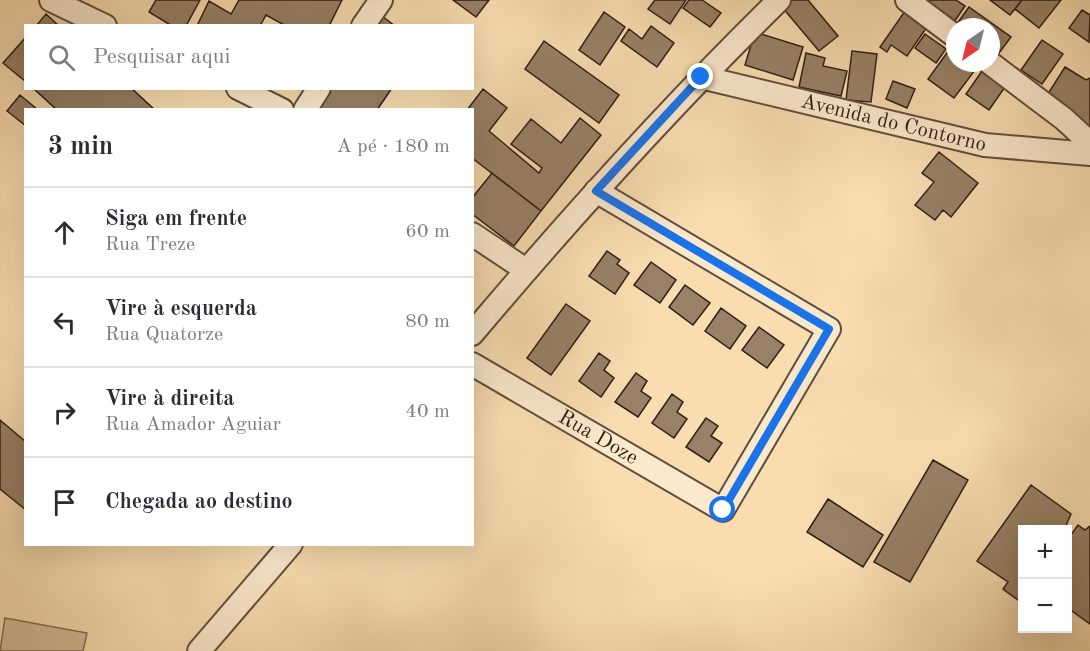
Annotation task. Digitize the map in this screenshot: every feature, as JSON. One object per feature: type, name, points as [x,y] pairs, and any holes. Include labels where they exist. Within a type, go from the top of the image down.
[{"type":"street","points":[[51,0],[101,24]]},
{"type":"street","points":[[364,24],[381,0]]},
{"type":"street","points":[[474,332],[596,191],[701,77],[779,0]]},
{"type":"street","points":[[907,0],[946,29]]},
{"type":"street","points":[[1000,71],[1064,119],[1090,143]]},
{"type":"street","name":"Avenida do Contorno","points":[[701,77],[985,144],[1090,154]]},
{"type":"street","points":[[242,90],[278,108]]},
{"type":"street","points":[[306,108],[319,90]]},
{"type":"street","name":"Rua Doze","points":[[474,365],[723,510],[829,329],[596,191]]},
{"type":"street","points":[[474,235],[526,270]]},
{"type":"street","points":[[199,651],[289,546]]},
{"type":"shaded area","points":[[5,618],[87,633],[83,651],[0,651]]},
{"type":"building","points":[[156,0],[200,0],[187,24],[169,24],[149,12]]},
{"type":"building","points":[[239,0],[342,0],[330,24],[282,24],[266,15],[261,24],[198,24],[209,1],[231,14]]},
{"type":"building","points":[[453,0],[489,0],[476,17]]},
{"type":"building","points":[[655,0],[686,0],[670,24],[648,9]]},
{"type":"building","points":[[689,0],[702,0],[721,13],[710,27],[683,8]]},
{"type":"building","points":[[790,0],[808,0],[838,36],[819,51],[782,7]]},
{"type":"building","points":[[917,0],[956,0],[965,6],[957,18],[946,18],[946,21]]},
{"type":"building","points":[[990,0],[1022,0],[1010,15]]},
{"type":"building","points":[[1022,0],[1061,0],[1039,28],[1015,9]]},
{"type":"building","points":[[969,7],[984,18],[961,18]]},
{"type":"building","points":[[1082,10],[1090,15],[1089,42],[1069,28]]},
{"type":"building","points":[[905,11],[927,27],[907,56],[891,45],[887,52],[880,47]]},
{"type":"building","points":[[604,12],[625,27],[600,65],[579,50]]},
{"type":"building","points":[[46,14],[57,24],[38,24]]},
{"type":"building","points":[[382,16],[392,24],[376,24]]},
{"type":"building","points":[[651,26],[674,43],[657,67],[621,41],[629,29],[642,39]]},
{"type":"building","points":[[1000,29],[1011,37],[1000,52]]},
{"type":"building","points":[[755,32],[803,47],[793,80],[745,65]]},
{"type":"building","points":[[925,34],[946,49],[936,63],[915,48]]},
{"type":"building","points":[[24,39],[24,80],[3,63]]},
{"type":"building","points":[[1042,40],[1063,54],[1042,84],[1021,70]]},
{"type":"building","points":[[544,41],[619,95],[599,123],[525,69]]},
{"type":"building","points":[[852,51],[877,54],[871,102],[846,100]]},
{"type":"building","points":[[806,53],[825,58],[823,66],[847,71],[841,96],[799,87]]},
{"type":"building","points":[[946,54],[946,72],[974,72],[954,98],[928,79]]},
{"type":"building","points":[[1065,67],[1086,80],[1090,78],[1090,129],[1044,100]]},
{"type":"building","points":[[981,72],[1005,87],[989,110],[966,94]]},
{"type":"building","points":[[893,81],[915,89],[907,108],[886,99]]},
{"type":"building","points":[[483,89],[507,108],[489,131],[539,173],[542,168],[511,144],[531,119],[561,143],[580,118],[601,135],[541,211],[474,160],[474,108],[469,108]]},
{"type":"building","points":[[35,90],[133,90],[153,108],[55,108]]},
{"type":"building","points":[[328,90],[391,90],[378,108],[319,108]]},
{"type":"building","points":[[20,95],[36,108],[24,108],[24,124],[7,111]]},
{"type":"building","points":[[939,152],[978,183],[951,217],[943,210],[935,220],[915,205],[934,182],[922,173]]},
{"type":"building","points":[[492,173],[541,211],[514,246],[474,216],[474,196]]},
{"type":"building","points":[[607,251],[620,260],[617,264],[629,273],[615,294],[589,276]]},
{"type":"building","points":[[651,262],[676,280],[660,303],[634,285]]},
{"type":"building","points":[[685,285],[710,303],[693,325],[669,307]]},
{"type":"building","points":[[566,304],[590,321],[551,375],[527,358]]},
{"type":"building","points":[[721,308],[746,326],[730,349],[705,331]]},
{"type":"building","points":[[759,327],[784,345],[767,368],[742,350]]},
{"type":"building","points":[[599,353],[610,361],[604,370],[614,378],[601,397],[579,381]]},
{"type":"building","points":[[636,373],[647,381],[641,391],[651,398],[638,417],[615,402]]},
{"type":"building","points":[[672,394],[683,402],[677,412],[687,419],[674,438],[652,423]]},
{"type":"building","points":[[706,418],[718,426],[711,436],[722,443],[709,462],[686,447]]},
{"type":"building","points":[[0,420],[24,440],[24,508],[0,489]]},
{"type":"building","points":[[933,460],[968,480],[910,582],[874,562]]},
{"type":"building","points":[[1031,485],[1071,514],[1066,525],[1018,525],[1018,600],[1003,589],[1008,582],[977,561]]},
{"type":"building","points":[[828,499],[883,535],[863,567],[807,532]]},
{"type":"building","points":[[1078,525],[1085,530],[1090,526],[1090,624],[1072,611],[1072,533]]},
{"type":"route","points":[[701,77],[596,191],[829,329],[723,510]]}]
